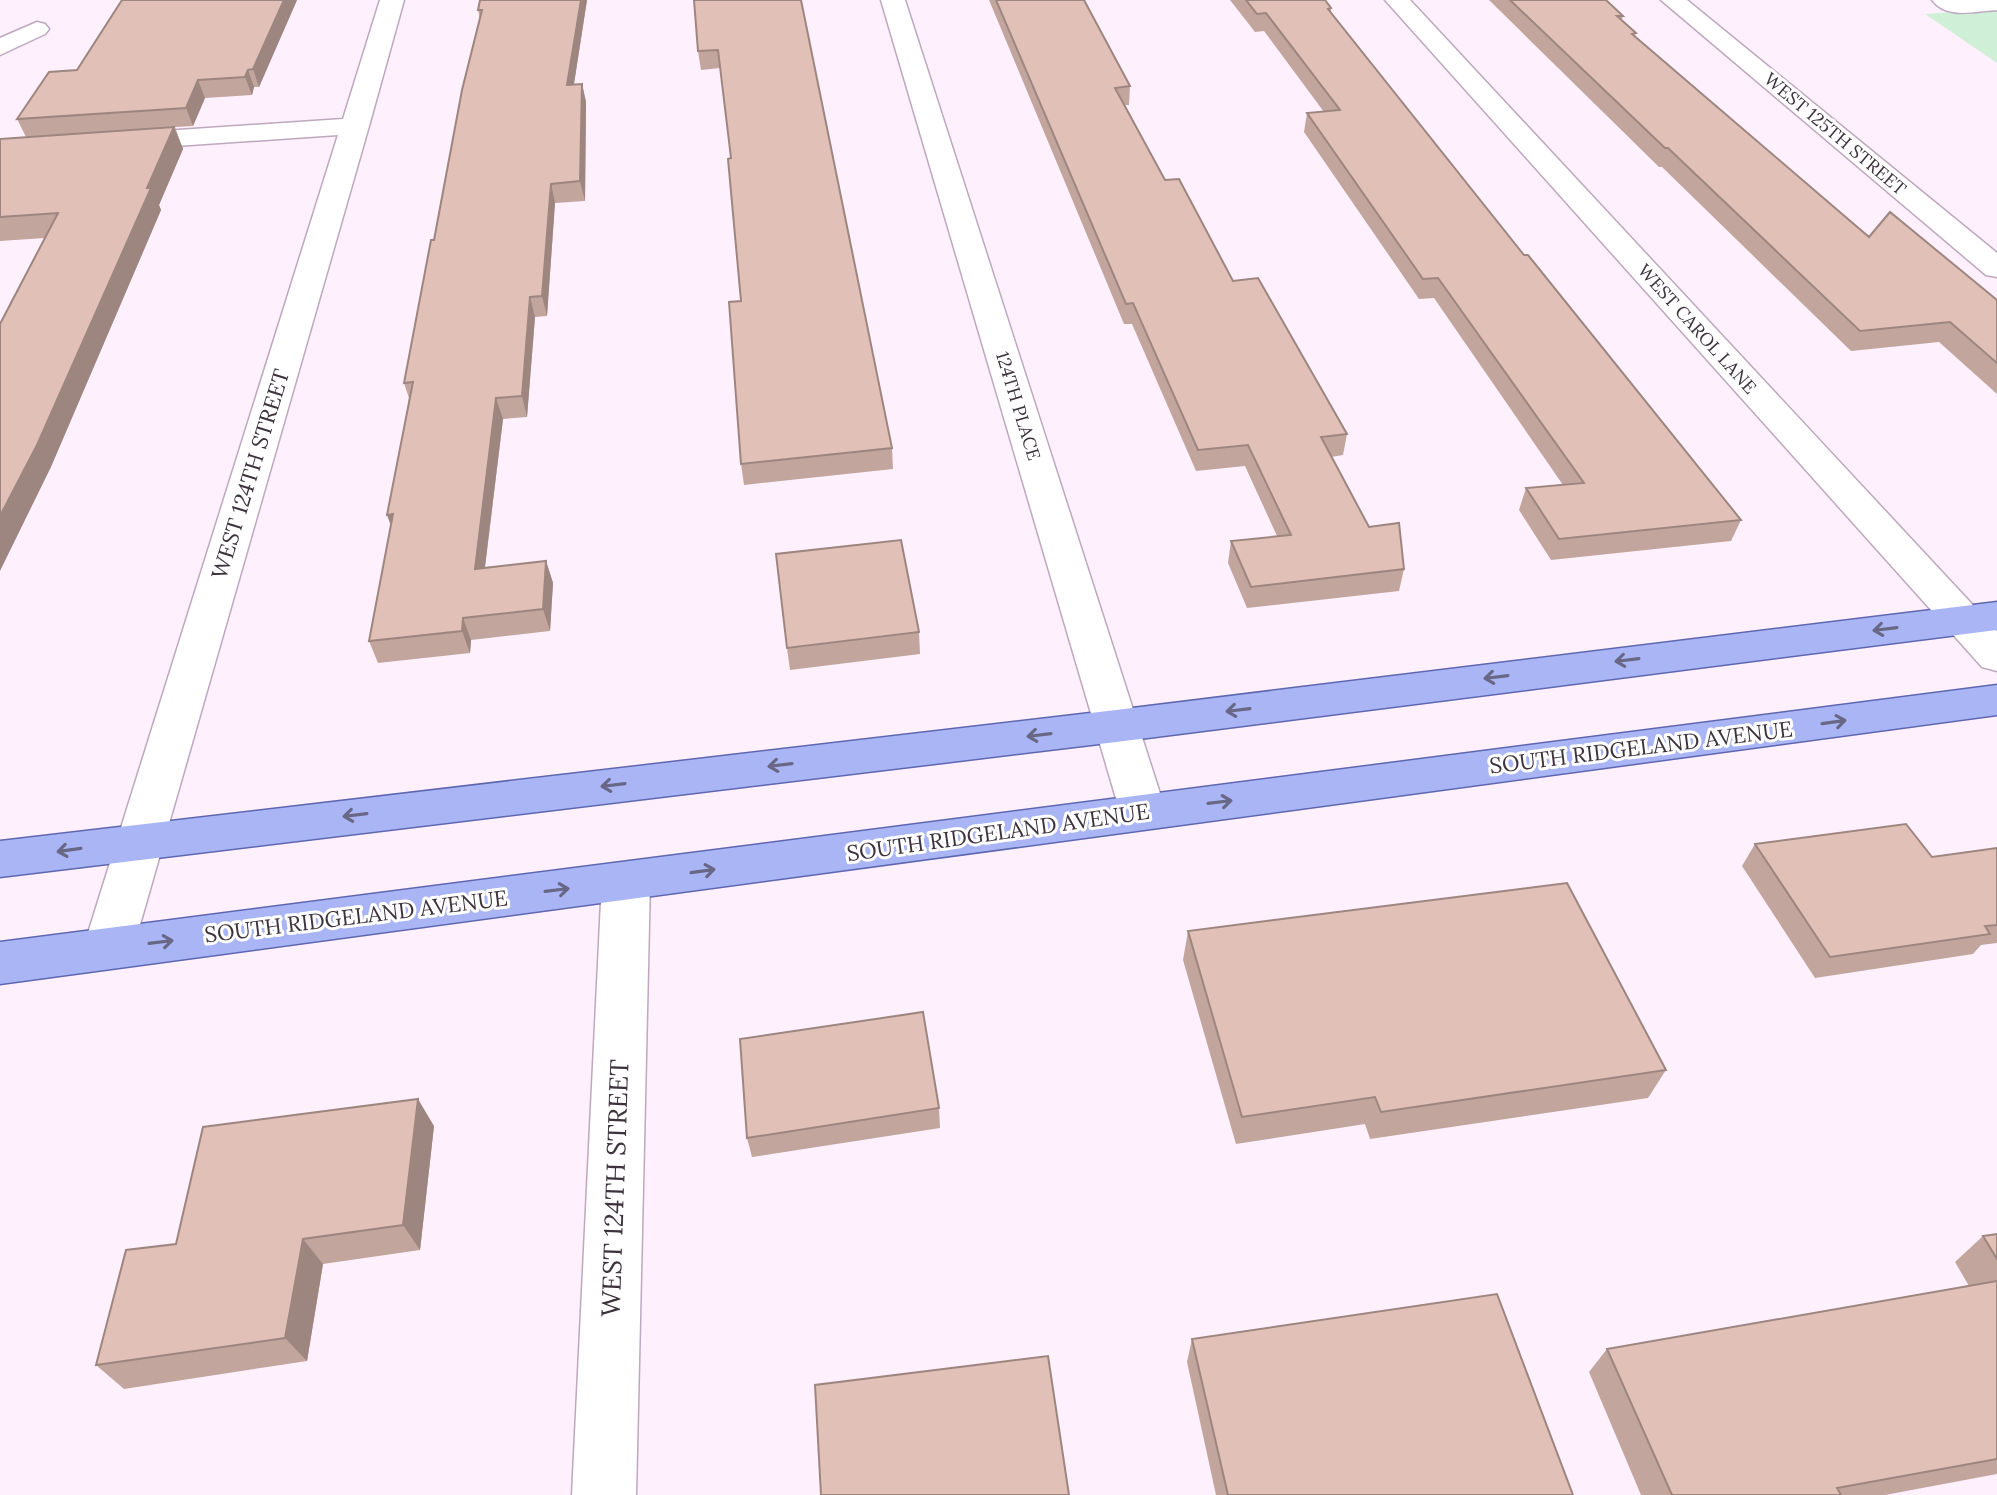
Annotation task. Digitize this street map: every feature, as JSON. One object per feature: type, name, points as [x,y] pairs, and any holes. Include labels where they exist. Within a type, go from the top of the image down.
[{"type":"main road","points":[[0,859],[1116,726],[1574,666],[1980,618]]},
{"type":"main road","name":"SOUTH RIDGELAND AVENUE","points":[[0,963],[1997,700]]},
{"type":"street","name":"WEST 124TH STREET","points":[[108,949],[392,0]]},
{"type":"street","name":"124TH PLACE","points":[[893,0],[1143,812]]},
{"type":"street","name":"WEST CAROL LANE","points":[[1397,0],[1980,618],[1997,657]]},
{"type":"street","name":"WEST 125TH STREET","points":[[1673,0],[1997,268]]},
{"type":"street","points":[[1944,0],[1953,6],[1997,3]]},
{"type":"street","points":[[0,48],[37,29]]},
{"type":"street","points":[[0,150],[356,126]]},
{"type":"street","name":"WEST 124TH STREET","points":[[604,1495],[626,881]]},
{"type":"green space","points":[[1997,9],[1997,63],[1925,14]]},
{"type":"building","points":[[122,0],[284,0],[253,69],[248,70],[245,77],[198,80],[186,108],[17,119],[49,72],[77,70]]},
{"type":"building","points":[[480,0],[581,0],[567,85],[582,84],[580,181],[551,184],[542,296],[530,297],[522,396],[496,398],[475,569],[546,561],[543,609],[463,618],[462,631],[369,641],[393,514],[387,515],[413,382],[404,383],[462,90],[482,10],[478,10]]},
{"type":"building","points":[[694,0],[801,0],[892,448],[741,464],[729,302],[741,301],[728,159],[731,158],[718,50],[698,51]]},
{"type":"building","points":[[996,0],[1084,0],[1130,86],[1115,88],[1165,180],[1179,179],[1233,281],[1258,278],[1347,434],[1321,437],[1369,527],[1399,523],[1404,569],[1251,587],[1231,541],[1291,535],[1248,445],[1198,450],[1133,303],[1126,304]]},
{"type":"building","points":[[1246,0],[1325,0],[1331,8],[1328,9],[1524,255],[1528,255],[1741,520],[1559,539],[1526,488],[1584,483],[1438,278],[1423,279],[1307,113],[1340,110],[1266,13],[1257,14]]},
{"type":"building","points":[[1510,0],[1606,0],[1623,16],[1617,16],[1636,33],[1632,34],[1869,237],[1890,212],[1997,300],[1997,363],[1950,322],[1860,331]]},
{"type":"building","points":[[174,127],[147,188],[151,188],[37,445],[0,516],[0,324],[58,213],[0,217],[0,139]]},
{"type":"building","points":[[901,540],[919,632],[787,648],[776,554]]},
{"type":"building","points":[[1906,824],[1932,857],[1997,848],[1997,925],[1985,926],[1990,934],[1830,957],[1755,844]]},
{"type":"building","points":[[1567,883],[1666,1070],[1381,1112],[1375,1097],[1242,1117],[1188,931]]},
{"type":"building","points":[[923,1012],[939,1108],[747,1138],[740,1039]]},
{"type":"building","points":[[418,1099],[403,1225],[303,1239],[285,1338],[96,1365],[126,1250],[176,1244],[203,1127]]},
{"type":"building","points":[[1997,1234],[1997,1259],[1983,1236]]},
{"type":"building","points":[[1997,1281],[1997,1459],[1837,1488],[1841,1495],[1672,1495],[1607,1349]]},
{"type":"building","points":[[1497,1294],[1573,1495],[1228,1495],[1192,1339]]},
{"type":"building","points":[[1048,1356],[1069,1495],[821,1495],[815,1385]]}]
